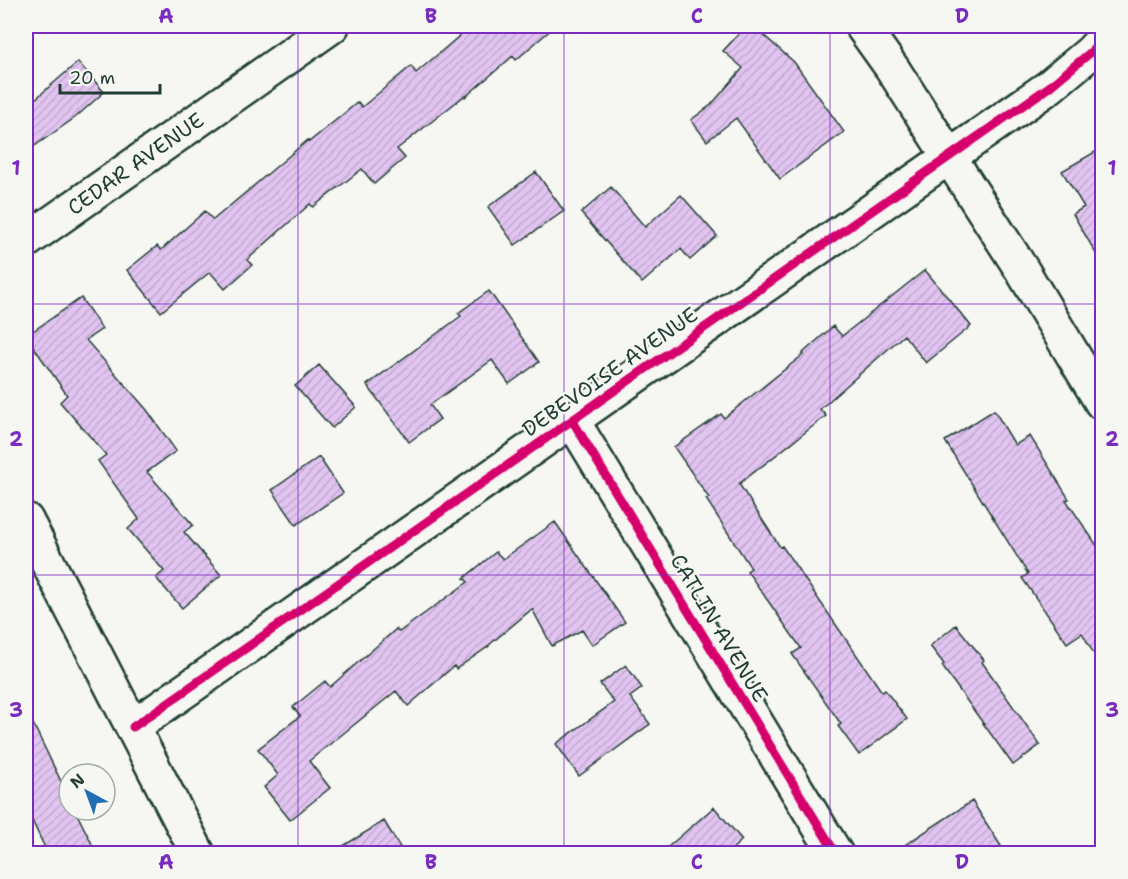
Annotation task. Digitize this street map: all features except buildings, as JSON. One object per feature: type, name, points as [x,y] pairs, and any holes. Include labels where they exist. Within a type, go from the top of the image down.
[{"type":"street","name":"CEDAR AVENUE","points":[[26,241],[332,26]]},
{"type":"street","points":[[862,26],[892,68],[1022,270],[1102,403]]},
{"type":"street","name":"DEBEVOISE AVENUE","points":[[132,727],[1049,87],[1102,40]]},
{"type":"street","name":"CATLIN AVENUE","points":[[572,420],[836,854]]},
{"type":"street","points":[[26,520],[198,854]]},
{"type":"cycle path","points":[[133,727],[1049,87],[1102,40]]},
{"type":"cycle path","points":[[572,420],[836,854]]}]
